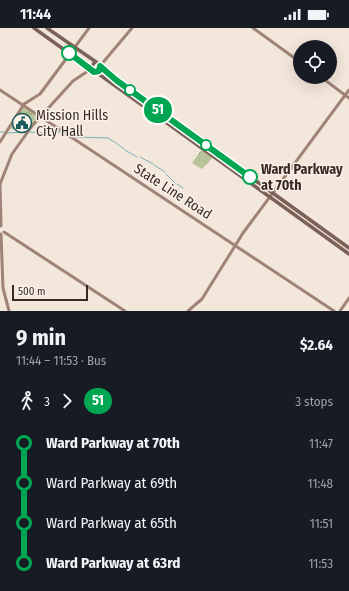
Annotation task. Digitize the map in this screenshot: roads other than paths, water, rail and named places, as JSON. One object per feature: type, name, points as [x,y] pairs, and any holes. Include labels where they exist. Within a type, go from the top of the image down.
[{"type":"main road","points":[[34,28],[349,254]]},
{"type":"main road","points":[[47,28],[96,62],[116,80],[349,248]]},
{"type":"main road","points":[[0,142],[23,106],[40,94],[89,28]]},
{"type":"main road","points":[[96,72],[100,70],[100,66],[132,28]]},
{"type":"main road","points":[[253,28],[293,57]]},
{"type":"main road","points":[[9,311],[3,288],[2,233],[4,228],[1,227],[0,189],[2,178],[12,154],[29,129],[41,118],[73,81],[91,69],[91,64],[107,58]]},
{"type":"main road","points":[[330,84],[349,98]]},
{"type":"main road","name":"State Line Road","points":[[0,90],[332,310]]},
{"type":"main road","points":[[188,311],[202,299],[270,197],[349,90]]},
{"type":"main road","points":[[2,233],[125,311]]},
{"type":"main road","points":[[340,311],[349,298]]},
{"type":"waterway","points":[[29,132],[46,133],[55,130],[70,138]]},
{"type":"waterway","points":[[7,133],[26,132]]},
{"type":"waterway","points":[[74,137],[108,138],[114,142]]},
{"type":"waterway","points":[[115,142],[124,149]]},
{"type":"waterway","points":[[125,150],[137,157]]},
{"type":"waterway","points":[[140,157],[153,164]]},
{"type":"waterway","points":[[154,165],[165,172]]},
{"type":"waterway","points":[[166,174],[175,183]]},
{"type":"waterway","points":[[177,184],[183,188]]},
{"type":"place","name":"Mission Hills City Hall","points":[[22,123]]},
{"type":"place","name":"Ward Parkway at 70th","points":[[250,177]]}]
